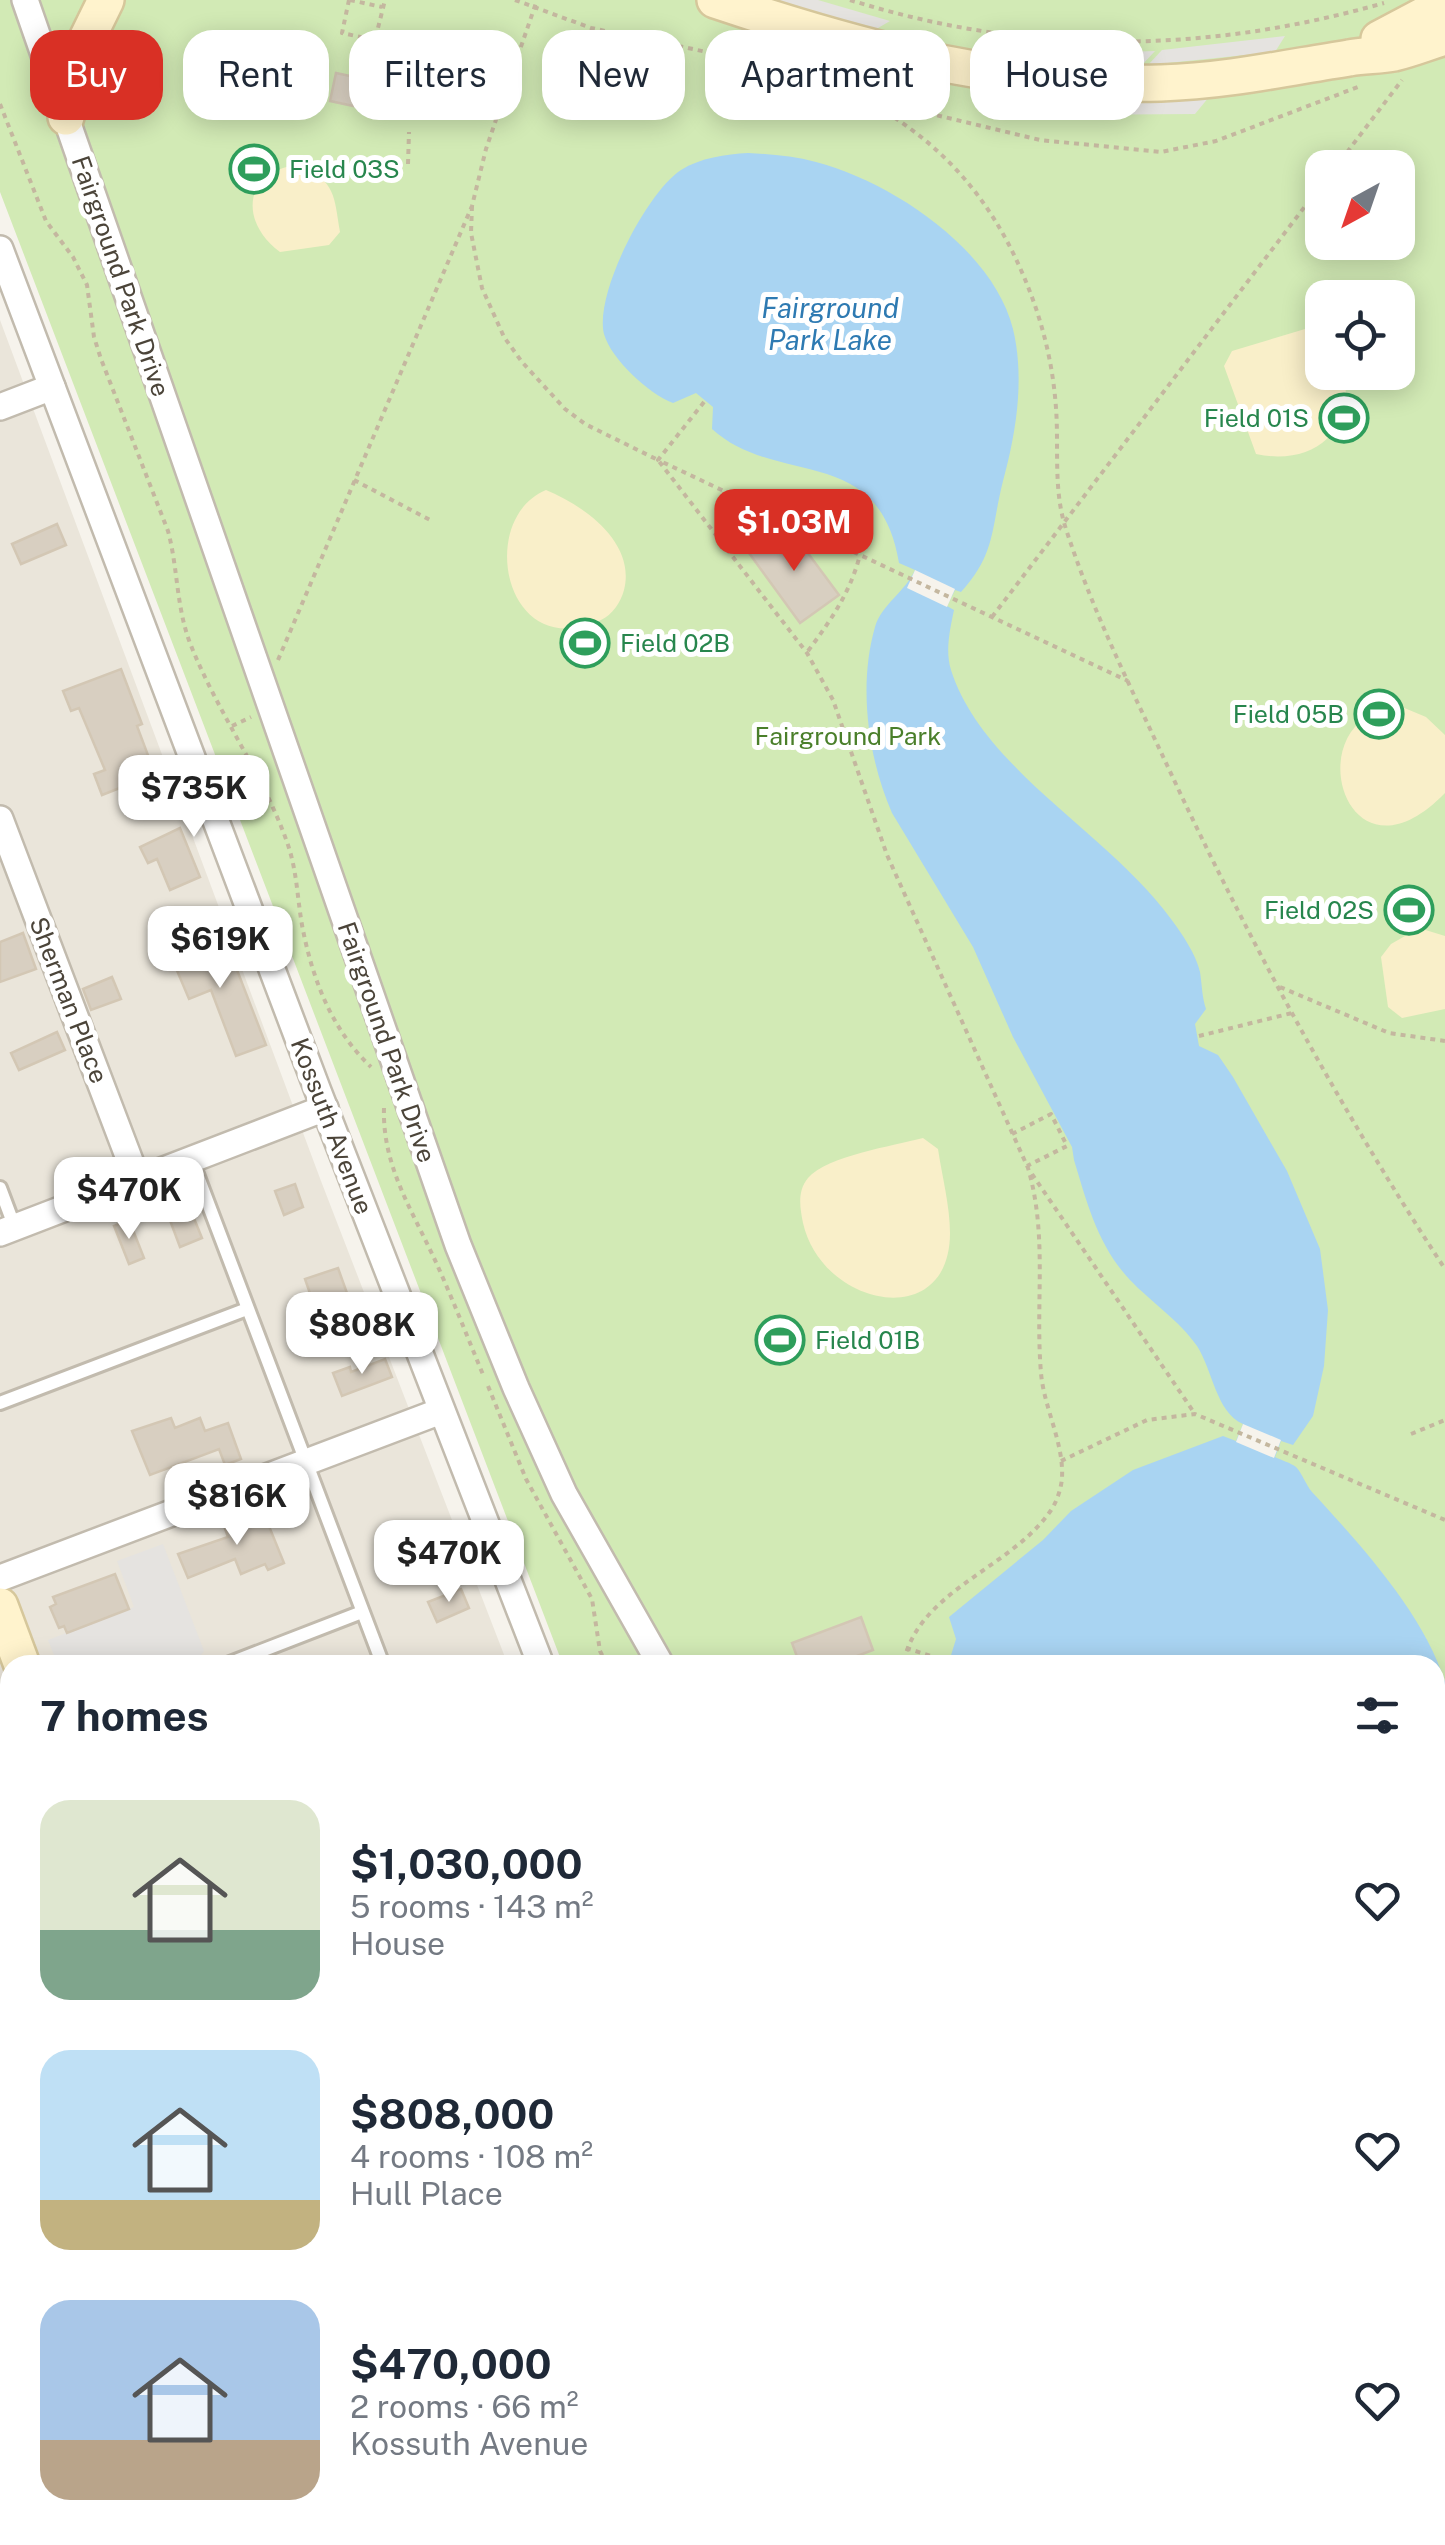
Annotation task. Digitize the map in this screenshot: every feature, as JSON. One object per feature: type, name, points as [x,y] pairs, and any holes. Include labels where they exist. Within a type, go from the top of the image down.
[{"type":"street","name":"Fairground Park Drive","points":[[25,0],[36,30]]},
{"type":"street","points":[[91,30],[106,0]]},
{"type":"street","points":[[715,0],[864,48],[944,66],[1086,83],[1162,83],[1266,74],[1354,72],[1397,52],[1445,37]]},
{"type":"street","points":[[1354,72],[1445,4]]},
{"type":"street","name":"Fairground Park Drive","points":[[67,120],[458,1245],[564,1494],[655,1655]]},
{"type":"street","name":"Kossuth Avenue","points":[[0,249],[537,1655]]},
{"type":"street","points":[[0,407],[52,387]]},
{"type":"street","name":"Sherman Place","points":[[0,819],[138,1182]]},
{"type":"street","points":[[8,1230],[325,1108]]},
{"type":"street","points":[[0,1578],[441,1411]]},
{"type":"street","points":[[0,1606],[18,1655]]},
{"type":"lane","points":[[192,1161],[378,1655]]},
{"type":"lane","points":[[0,1188],[8,1230]]},
{"type":"lane","points":[[0,1404],[248,1310]]},
{"type":"lane","points":[[251,1655],[362,1612]]},
{"type":"path","points":[[382,7],[350,0],[342,33],[375,40],[385,0]]},
{"type":"path","points":[[515,0],[591,28],[705,53]]},
{"type":"path","points":[[276,666],[472,206],[486,148],[537,0]]},
{"type":"path","points":[[850,0],[994,34],[1085,43],[1195,39],[1302,23],[1391,1]]},
{"type":"path","points":[[1349,150],[1410,70],[1393,75]]},
{"type":"path","points":[[950,118],[1040,140],[1160,152],[1198,147],[1354,72]]},
{"type":"path","points":[[0,104],[46,221],[74,257],[87,285],[98,348],[168,530],[175,556],[180,616],[213,698],[268,794],[286,838],[297,875],[303,927],[329,1010],[337,1030],[372,1068]]},
{"type":"path","points":[[899,120],[943,152],[976,192],[1009,245],[1032,295],[1046,341],[1056,409],[1064,524],[1128,681],[1210,855],[1293,1013],[1351,1117],[1445,1269]]},
{"type":"path","points":[[408,164],[410,132]]},
{"type":"path","points":[[472,206],[474,258],[482,288],[504,336],[522,362],[585,424],[1128,681]]},
{"type":"path","points":[[992,617],[1305,206]]},
{"type":"path","points":[[658,460],[704,402]]},
{"type":"path","points":[[658,460],[807,653],[832,700],[886,855],[1027,1167],[1036,1196],[1042,1248],[1041,1374],[1062,1480],[1047,1516],[936,1610],[913,1634],[905,1655]]},
{"type":"path","points":[[354,480],[432,521]]},
{"type":"path","points":[[807,653],[840,608],[860,555]]},
{"type":"path","points":[[230,726],[255,715]]},
{"type":"path","points":[[1280,986],[1389,1033],[1445,1041]]},
{"type":"path","points":[[1199,1036],[1293,1013]]},
{"type":"path","points":[[1012,1134],[1051,1114],[1067,1146],[1027,1167]]},
{"type":"path","points":[[1027,1167],[1195,1414]]},
{"type":"path","points":[[1061,1461],[1147,1420],[1195,1414],[1445,1520]]},
{"type":"path","points":[[1412,1434],[1445,1420]]},
{"type":"path","points":[[906,1648],[926,1655]]},
{"type":"shaded area","points":[[771,0],[818,0],[890,21],[870,30]]},
{"type":"shaded area","points":[[1285,36],[1275,52],[1148,65],[1162,50]]},
{"type":"shaded area","points":[[1144,51],[1155,51],[1144,63]]},
{"type":"shaded area","points":[[1209,97],[1195,114],[1144,114],[1144,98]]},
{"type":"shaded area","points":[[0,320],[321,1181],[504,1655],[0,1655]]},
{"type":"shaded area","points":[[163,1544],[204,1651],[201,1655],[54,1655],[48,1640],[134,1607],[117,1561]]},
{"type":"green space","name":"Fairground Park","points":[[0,0],[1445,0],[1445,1655],[559,1655],[0,192]]},
{"type":"sand","points":[[300,165],[327,184],[340,232],[329,245],[280,252],[258,226],[253,198],[267,176]]},
{"type":"sand","points":[[1305,329],[1305,390],[1346,390],[1336,428],[1312,449],[1295,455],[1256,454],[1224,366],[1232,351]]},
{"type":"sand","points":[[546,490],[591,516],[615,542],[622,557],[626,573],[623,595],[601,620],[568,629],[542,623],[523,606],[511,583],[507,556],[511,529],[524,506]]},
{"type":"sand","points":[[1402,707],[1426,717],[1445,735],[1445,793],[1414,818],[1387,826],[1366,820],[1350,805],[1342,783],[1341,759],[1348,736],[1365,718]]},
{"type":"sand","points":[[1419,928],[1445,936],[1445,1009],[1402,1018],[1388,1007],[1381,957],[1391,944]]},
{"type":"sand","points":[[923,1138],[938,1149],[946,1191],[950,1233],[944,1265],[930,1285],[908,1296],[884,1297],[858,1289],[834,1274],[815,1252],[803,1223],[802,1188],[817,1170],[830,1164]]},
{"type":"water","name":"Fairground Park Lake","points":[[731,154],[816,162],[876,185],[936,223],[962,246],[1002,300],[1017,348],[1015,425],[987,553],[961,592],[955,590],[947,606],[954,610],[948,648],[951,670],[967,706],[990,739],[1145,888],[1192,951],[1206,1009],[1195,1024],[1199,1046],[1218,1055],[1233,1077],[1287,1171],[1320,1249],[1328,1310],[1324,1366],[1313,1416],[1293,1445],[1281,1441],[1275,1457],[1296,1467],[1312,1492],[1370,1557],[1406,1606],[1434,1655],[951,1655],[956,1639],[949,1617],[1043,1540],[1071,1511],[1133,1470],[1223,1436],[1236,1441],[1243,1424],[1221,1401],[1190,1337],[1130,1280],[1110,1253],[1089,1208],[1072,1147],[1013,1037],[973,947],[892,813],[872,746],[867,673],[878,619],[915,570],[899,563],[888,525],[870,499],[848,483],[738,447],[712,429],[713,407],[696,393],[673,403],[653,392],[632,374],[608,344],[603,316],[607,295],[626,245],[653,199],[681,170]]},
{"type":"pier","points":[[915,570],[955,589],[947,607],[907,588]]},
{"type":"pier","points":[[1243,1424],[1281,1440],[1274,1458],[1236,1442]]},
{"type":"building","points":[[336,73],[349,76],[349,105],[330,101]]},
{"type":"building","points":[[57,524],[66,545],[21,564],[12,544]]},
{"type":"building","points":[[787,525],[839,595],[800,623],[749,553]]},
{"type":"building","points":[[121,669],[142,724],[137,726],[155,774],[102,795],[94,774],[105,770],[79,708],[71,711],[63,691]]},
{"type":"building","points":[[180,828],[200,877],[170,890],[157,859],[148,863],[140,847]]},
{"type":"building","points":[[23,933],[36,969],[0,982],[0,942]]},
{"type":"building","points":[[216,937],[224,961],[232,957],[266,1045],[236,1056],[211,990],[189,999],[170,954]]},
{"type":"building","points":[[112,977],[121,999],[91,1010],[83,989]]},
{"type":"building","points":[[57,1032],[65,1050],[19,1070],[11,1053]]},
{"type":"building","points":[[295,1184],[303,1207],[284,1215],[275,1191]]},
{"type":"building","points":[[189,1206],[202,1238],[180,1247],[168,1215]]},
{"type":"building","points":[[129,1220],[144,1258],[129,1264],[114,1226]]},
{"type":"building","points":[[338,1268],[348,1296],[353,1294],[359,1310],[313,1328],[305,1308],[314,1305],[305,1279]]},
{"type":"building","points":[[385,1359],[392,1377],[342,1396],[333,1373],[350,1367],[351,1372]]},
{"type":"building","points":[[171,1418],[175,1428],[200,1418],[205,1431],[228,1423],[241,1459],[225,1465],[219,1449],[150,1475],[132,1431]]},
{"type":"building","points":[[260,1512],[284,1563],[268,1570],[265,1564],[241,1574],[235,1559],[188,1578],[178,1554],[228,1537],[224,1526]]},
{"type":"building","points":[[115,1574],[129,1609],[67,1633],[64,1626],[59,1628],[50,1607],[56,1604],[53,1597]]},
{"type":"building","points":[[461,1589],[469,1608],[437,1622],[428,1602]]},
{"type":"building","points":[[861,1617],[873,1650],[860,1655],[796,1655],[792,1643]]},
{"type":"place","name":"Field 03S","points":[[254,169]]},
{"type":"place","name":"Field 01S","points":[[1344,418]]},
{"type":"place","name":"Field 02B","points":[[585,643]]},
{"type":"place","name":"Field 05B","points":[[1379,714]]},
{"type":"place","name":"Field 02S","points":[[1409,910]]},
{"type":"place","name":"Field 01B","points":[[780,1340]]}]
